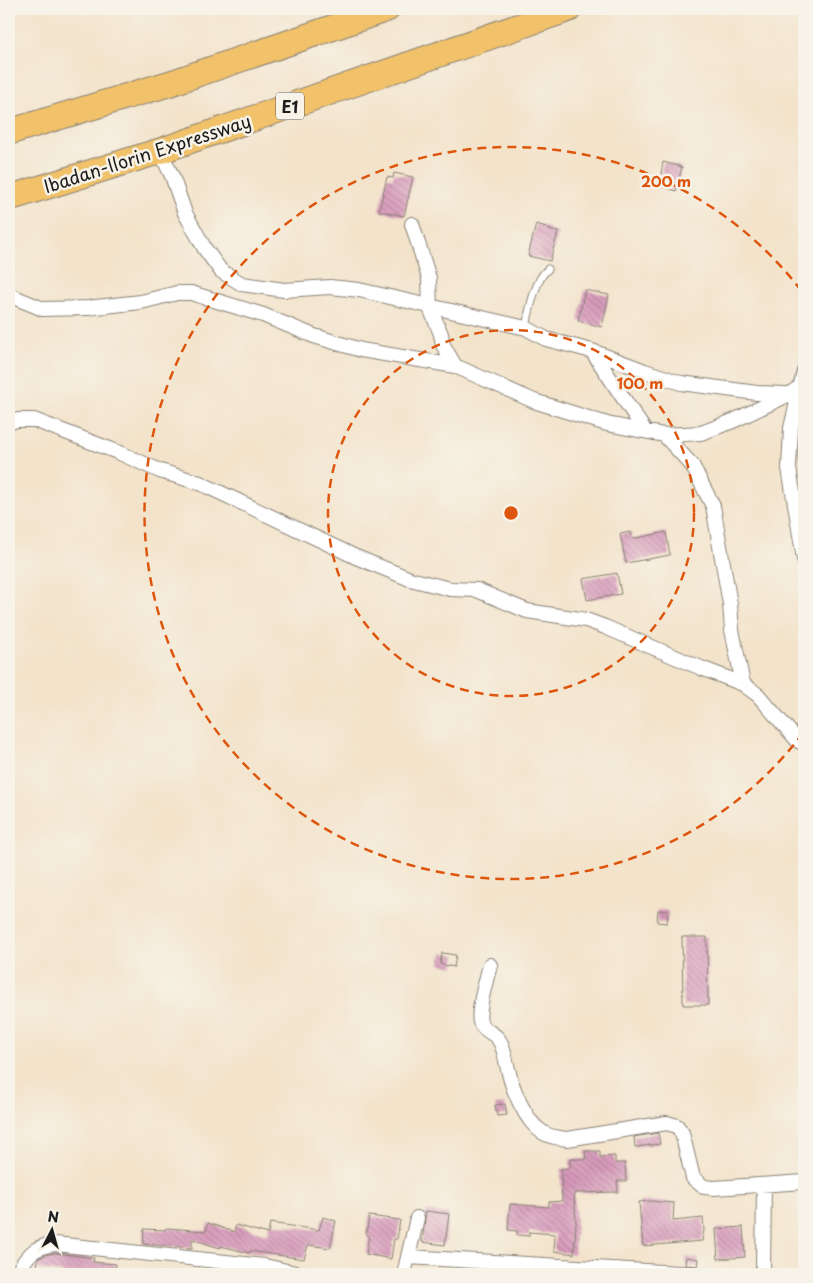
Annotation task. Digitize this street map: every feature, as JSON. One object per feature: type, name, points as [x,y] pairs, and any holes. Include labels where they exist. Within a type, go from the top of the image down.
[{"type":"highway","points":[[9,132],[171,83],[387,9]]},
{"type":"highway","name":"Ibadan-Ilorin Expressway","points":[[9,198],[160,151],[569,9]]},
{"type":"street","points":[[160,151],[172,176],[185,213],[205,249],[221,270],[242,284],[284,290],[330,287],[359,290],[526,328],[546,339],[592,351],[681,383],[757,393],[790,394]]},
{"type":"street","points":[[412,224],[429,278],[429,306],[441,334],[443,345],[455,366]]},
{"type":"street","points":[[9,295],[43,308],[88,308],[141,302],[177,293],[191,293],[263,315],[314,336],[361,350],[455,366],[534,401],[607,424],[664,434],[701,432],[733,421],[790,394],[801,386]]},
{"type":"street","points":[[592,351],[645,431]]},
{"type":"street","points":[[804,371],[791,428],[789,468],[804,560]]},
{"type":"street","points":[[9,422],[34,420],[160,470],[200,483],[356,557],[410,579],[450,589],[478,590],[527,611],[586,620],[743,684],[758,695],[797,740],[804,744]]},
{"type":"street","points":[[664,434],[692,465],[712,506],[730,604],[732,630],[743,684]]},
{"type":"street","points":[[490,965],[480,1022],[498,1039],[506,1057],[507,1068],[517,1097],[532,1122],[542,1132],[552,1137],[567,1139],[667,1123],[677,1126],[682,1133],[693,1178],[704,1187],[804,1182]]},
{"type":"street","points":[[763,1274],[764,1185]]},
{"type":"street","points":[[404,1274],[417,1218]]},
{"type":"street","points":[[17,1274],[31,1252],[43,1245],[55,1244],[265,1266],[300,1274]]},
{"type":"street","points":[[408,1257],[513,1269],[696,1274]]},
{"type":"lane","points":[[526,328],[536,290],[543,272],[548,268]]},
{"type":"building","points":[[663,162],[682,167],[676,191],[659,186]]},
{"type":"building","points":[[394,173],[413,177],[404,216],[379,211],[387,177],[393,178]]},
{"type":"building","points":[[536,224],[558,232],[550,261],[528,256]]},
{"type":"building","points":[[585,290],[609,295],[602,327],[578,321]]},
{"type":"building","points":[[631,532],[632,539],[666,532],[670,555],[626,563],[620,534]]},
{"type":"building","points":[[617,573],[621,594],[587,600],[583,579]]},
{"type":"building","points":[[658,910],[668,911],[667,923],[657,922]]},
{"type":"building","points":[[682,937],[707,937],[708,1005],[683,1005]]},
{"type":"building","points":[[442,953],[456,955],[454,967],[440,964]]},
{"type":"building","points":[[505,1104],[507,1115],[497,1116],[495,1105]]},
{"type":"building","points":[[658,1133],[660,1144],[635,1147],[634,1137]]},
{"type":"building","points":[[585,1151],[600,1151],[600,1157],[615,1156],[615,1163],[625,1163],[626,1181],[617,1181],[618,1192],[574,1193],[576,1223],[574,1254],[554,1251],[555,1234],[529,1232],[529,1236],[517,1235],[517,1231],[508,1230],[510,1204],[549,1207],[549,1202],[562,1201],[561,1169],[570,1168],[570,1159],[586,1159]]},
{"type":"building","points":[[639,1202],[674,1203],[673,1221],[703,1218],[704,1230],[702,1241],[643,1246]]},
{"type":"building","points":[[426,1211],[449,1214],[445,1245],[422,1242]]},
{"type":"building","points":[[369,1216],[400,1220],[397,1239],[394,1239],[391,1259],[366,1254]]},
{"type":"building","points":[[323,1217],[336,1221],[330,1248],[308,1245],[304,1259],[250,1251],[249,1253],[221,1246],[220,1248],[192,1239],[192,1248],[143,1244],[144,1229],[165,1230],[166,1228],[206,1231],[208,1223],[234,1232],[236,1225],[268,1234],[270,1223],[319,1230]]},
{"type":"building","points":[[743,1227],[745,1257],[718,1259],[716,1229]]},
{"type":"building","points":[[55,1253],[94,1258],[93,1262],[116,1264],[115,1274],[66,1274],[37,1269],[38,1259]]},
{"type":"building","points":[[686,1257],[699,1259],[698,1266],[685,1265]]}]
